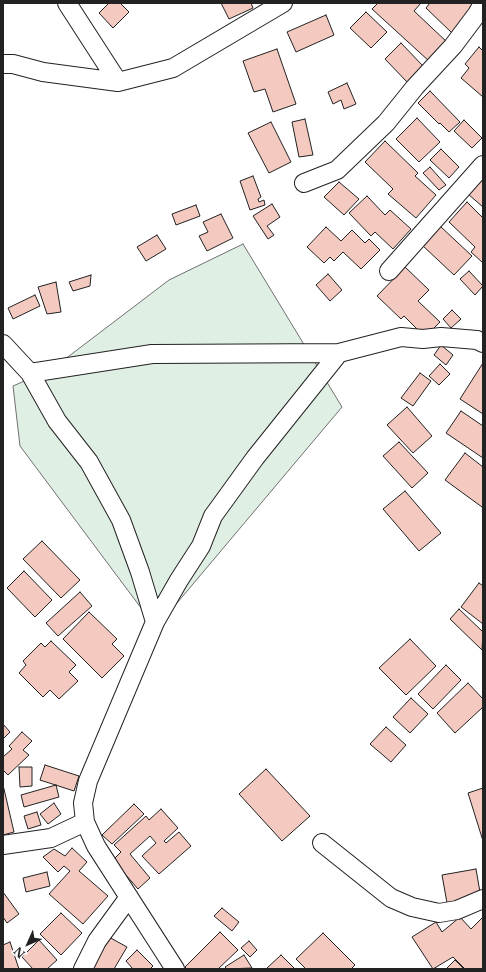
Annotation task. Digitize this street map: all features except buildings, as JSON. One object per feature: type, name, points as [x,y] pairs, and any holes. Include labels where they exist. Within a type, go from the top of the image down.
[{"type":"street","points":[[67,3],[118,82]]},
{"type":"street","points":[[3,64],[14,64],[43,72],[118,82],[173,68],[283,3]]},
{"type":"street","points":[[304,183],[337,170],[386,122],[415,87],[453,46],[477,14],[482,3]]},
{"type":"street","points":[[389,271],[483,165]]},
{"type":"street","points":[[30,373],[152,354],[339,353],[401,337],[423,339],[441,337],[481,339]]},
{"type":"street","points":[[3,344],[30,373],[57,421],[89,462],[120,520],[140,572],[155,622]]},
{"type":"street","points":[[175,969],[96,846],[85,822],[83,803],[88,781],[155,622],[179,580],[201,546],[213,516],[255,458],[339,353]]},
{"type":"street","points":[[3,845],[51,838],[85,822]]},
{"type":"street","points":[[322,843],[391,898],[412,907],[439,913],[457,910],[483,899]]},
{"type":"street","points":[[83,969],[97,941],[129,897]]},
{"type":"green space","points":[[243,244],[342,407],[156,628],[20,446],[13,386],[52,369],[169,280]]}]
